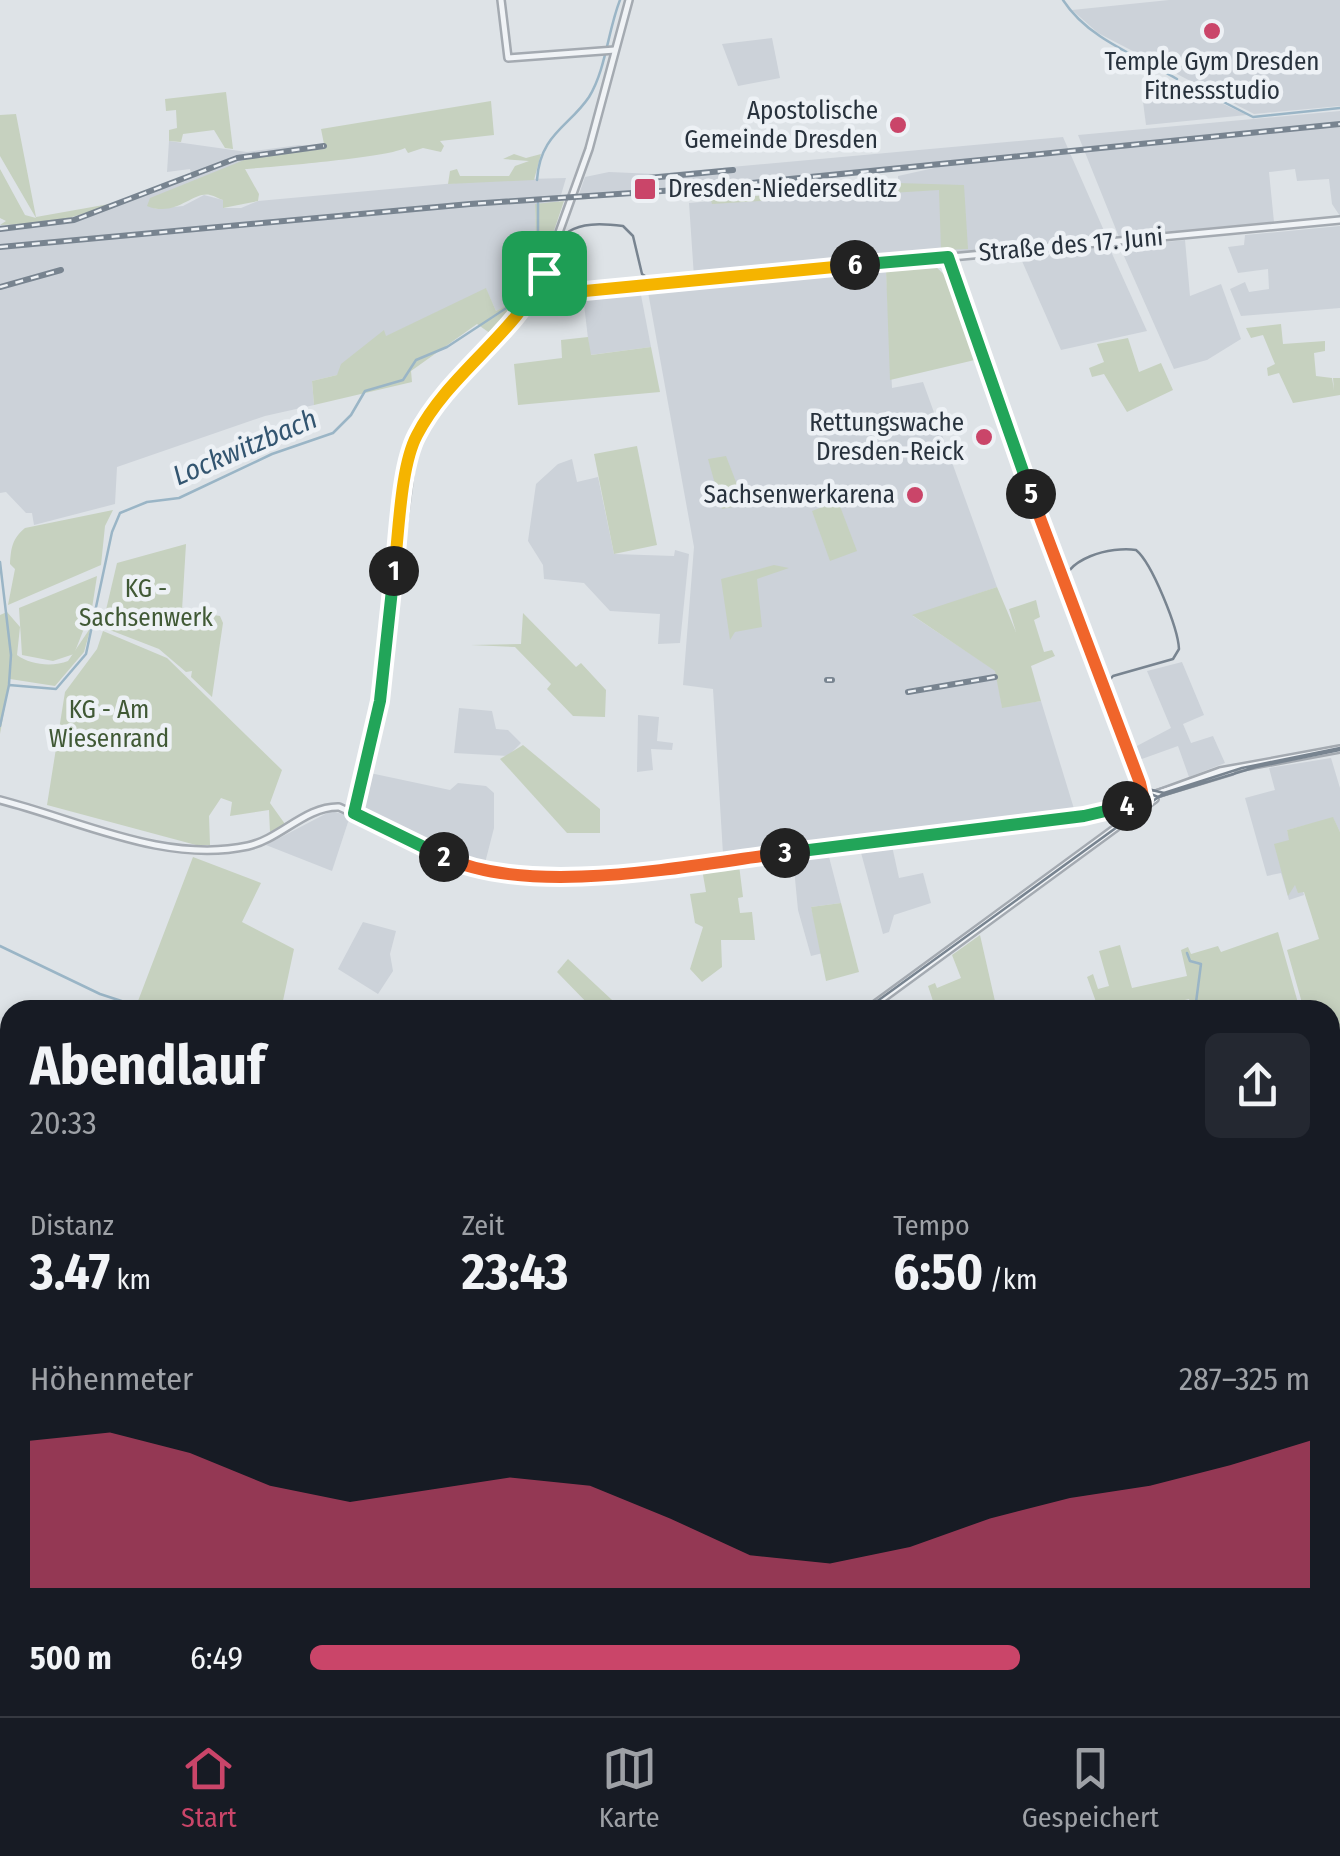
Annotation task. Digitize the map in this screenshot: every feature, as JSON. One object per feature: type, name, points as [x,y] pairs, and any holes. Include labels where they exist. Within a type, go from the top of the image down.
[{"type":"street","points":[[501,0],[508,58],[612,50]]},
{"type":"street","points":[[354,813],[380,701],[414,442],[454,385],[536,291],[589,150],[612,50],[630,0]]},
{"type":"street","name":"Straße des 17. Juni","points":[[536,291],[564,293],[1340,220]]},
{"type":"street","points":[[948,257],[1145,803]]},
{"type":"street","points":[[544,273],[551,287],[564,293]]},
{"type":"street","points":[[880,1000],[1166,788],[1340,749]]},
{"type":"street","points":[[0,800],[195,851],[262,842],[323,808],[339,807],[471,868],[572,877],[1084,816],[1145,803],[1232,771]]},
{"type":"shaded area","points":[[1169,0],[1340,0],[1340,106],[1254,114],[1098,33],[1072,10]]},
{"type":"shaded area","points":[[772,38],[780,78],[738,86],[722,44]]},
{"type":"shaded area","points":[[1195,91],[1247,115],[1146,125],[1142,94]]},
{"type":"shaded area","points":[[1340,111],[1340,216],[1332,204],[1329,179],[1297,181],[1295,169],[1269,172],[1274,222],[1119,237],[1078,135]]},
{"type":"shaded area","points":[[1063,137],[1105,233],[1102,238],[694,277],[689,203],[898,185],[898,176],[952,164],[577,200],[585,177],[609,172],[655,174]]},
{"type":"shaded area","points":[[169,141],[247,152],[299,145],[325,148],[254,156],[154,209],[183,206],[204,195],[223,200],[224,208],[241,208],[258,201],[489,180],[566,178],[559,202],[535,205],[537,261],[508,305],[496,311],[486,289],[385,337],[384,331],[337,375],[312,381],[314,405],[265,416],[117,467],[115,504],[34,525],[32,513],[26,513],[6,492],[0,493],[0,225],[69,219],[141,196],[191,173],[190,169],[167,172]]},
{"type":"shaded area","points":[[1340,226],[1340,308],[1241,316],[1230,289],[1245,282],[1249,292],[1269,289],[1268,269],[1238,273],[1228,247],[1244,245],[1245,235]]},
{"type":"shaded area","points":[[1185,240],[1190,296],[1221,284],[1241,339],[1207,360],[1174,369],[1120,247]]},
{"type":"shaded area","points":[[1109,247],[1147,331],[1061,350],[1022,261],[1024,256]]},
{"type":"shaded area","points":[[886,270],[892,388],[923,382],[997,587],[913,616],[996,671],[1002,707],[1041,701],[1075,812],[723,854],[713,689],[683,685],[694,547],[648,292]]},
{"type":"shaded area","points":[[640,290],[651,347],[590,355],[583,296]]},
{"type":"shaded area","points":[[572,459],[577,482],[598,477],[614,554],[674,556],[675,550],[689,554],[680,643],[658,644],[660,614],[610,611],[584,583],[544,579],[543,565],[528,541],[536,484],[558,464]]},
{"type":"shaded area","points":[[1182,662],[1204,715],[1183,724],[1191,743],[1213,736],[1225,763],[1189,777],[1178,746],[1139,760],[1133,748],[1171,728],[1147,671]]},
{"type":"shaded area","points":[[459,708],[492,711],[496,729],[508,730],[521,743],[508,756],[454,753]]},
{"type":"shaded area","points":[[638,715],[659,717],[657,741],[673,743],[672,750],[651,749],[653,770],[637,772]]},
{"type":"shaded area","points":[[1331,758],[1340,788],[1340,832],[1333,818],[1287,830],[1304,895],[1289,900],[1281,873],[1267,876],[1245,798],[1275,790],[1269,768]]},
{"type":"shaded area","points":[[370,773],[450,790],[458,783],[486,786],[494,793],[494,828],[485,863],[459,858],[360,810]]},
{"type":"shaded area","points":[[331,811],[350,816],[332,871],[266,845]]},
{"type":"shaded area","points":[[892,846],[899,878],[923,873],[931,903],[894,915],[889,932],[883,934],[860,849]]},
{"type":"shaded area","points":[[828,853],[841,903],[811,907],[823,953],[811,956],[798,910],[793,858]]},
{"type":"shaded area","points":[[363,922],[396,931],[390,954],[393,971],[378,994],[338,969]]},
{"type":"green space","points":[[226,92],[233,149],[225,148],[214,130],[183,134],[181,142],[169,141],[169,130],[177,128],[176,110],[166,111],[165,99]]},
{"type":"green space","points":[[491,101],[494,135],[440,141],[444,146],[441,152],[423,148],[408,153],[405,148],[355,158],[245,169],[259,194],[258,201],[223,208],[223,200],[204,195],[167,209],[147,206],[150,198],[254,156],[325,149],[321,129]]},
{"type":"green space","points":[[16,114],[36,217],[126,201],[52,223],[0,225],[6,221],[0,218],[0,169],[25,215],[36,218],[0,156],[0,115]]},
{"type":"green space","points":[[514,154],[526,158],[541,154],[534,180],[448,184],[450,171],[457,169],[460,176],[509,176],[515,166],[529,161],[503,159]]},
{"type":"green space","points":[[897,183],[964,185],[968,249],[941,250],[939,190],[712,204],[711,200]]},
{"type":"green space","points":[[564,201],[541,269],[494,336],[477,324],[411,371],[412,382],[314,405],[312,381],[337,375],[341,364],[384,330],[386,336],[486,288],[496,311],[511,302],[533,265],[535,204]]},
{"type":"green space","points":[[934,265],[951,281],[979,359],[890,380],[886,270]]},
{"type":"green space","points":[[1281,324],[1283,344],[1325,341],[1325,351],[1314,353],[1316,376],[1332,378],[1334,390],[1333,378],[1340,378],[1340,395],[1293,403],[1279,373],[1268,376],[1267,368],[1275,364],[1263,335],[1251,338],[1246,328]]},
{"type":"green space","points":[[588,337],[591,355],[651,347],[660,392],[518,405],[514,364],[562,358],[561,340]]},
{"type":"green space","points":[[1128,338],[1139,372],[1161,363],[1173,390],[1127,412],[1104,374],[1092,377],[1089,368],[1104,362],[1097,344]]},
{"type":"green space","points":[[637,446],[657,545],[614,554],[594,454]]},
{"type":"green space","points":[[726,456],[745,505],[722,509],[708,459]]},
{"type":"green space","points":[[838,501],[857,551],[830,561],[812,511]]},
{"type":"green space","points":[[113,510],[105,526],[101,565],[8,605],[15,569],[10,564],[12,548],[25,528]]},
{"type":"green space","name":"KG - Sachsenwerk","points":[[186,544],[182,610],[220,616],[223,623],[212,697],[191,677],[192,671],[186,672],[159,649],[102,627],[117,563]]},
{"type":"green space","points":[[774,565],[789,568],[757,579],[762,627],[735,632],[730,640],[721,579]]},
{"type":"green space","points":[[97,576],[92,608],[74,654],[53,661],[22,655],[19,608]]},
{"type":"green space","points":[[997,587],[1016,632],[1009,609],[1036,600],[1040,617],[1034,620],[1044,652],[1052,650],[1055,656],[1031,666],[1041,701],[1002,708],[995,671],[912,615]]},
{"type":"green space","points":[[7,612],[20,627],[17,655],[35,663],[68,661],[91,627],[84,652],[55,686],[10,679],[0,734],[0,615]]},
{"type":"green space","points":[[523,613],[576,667],[581,663],[606,690],[605,717],[573,716],[547,689],[551,684],[515,647],[471,645],[521,644]]},
{"type":"green space","name":"KG - Am Wiesenrand","points":[[103,631],[167,658],[282,770],[270,803],[285,824],[270,832],[269,810],[230,816],[232,802],[221,798],[209,816],[210,845],[196,845],[47,805],[65,692],[97,649]]},
{"type":"green space","points":[[523,745],[600,809],[600,833],[567,833],[500,759]]},
{"type":"green space","points":[[1333,817],[1340,832],[1340,1000],[1301,1000],[1287,950],[1319,939],[1304,892],[1298,893],[1295,885],[1288,896],[1274,844],[1289,840],[1287,830]]},
{"type":"green space","points":[[193,857],[261,883],[242,922],[294,949],[283,1000],[138,1000]]},
{"type":"green space","points":[[739,865],[743,897],[738,898],[740,913],[752,912],[755,940],[721,940],[722,967],[702,982],[690,969],[703,927],[695,923],[690,894],[706,892],[702,869]]},
{"type":"green space","points":[[841,903],[859,972],[826,981],[811,907]]},
{"type":"green space","points":[[1278,932],[1297,1000],[1095,1000],[1087,977],[1093,974],[1098,989],[1109,986],[1099,951],[1120,945],[1132,988],[1187,976],[1181,950],[1188,947],[1191,954],[1218,946],[1221,952]]},
{"type":"green space","points":[[980,935],[995,1000],[933,1000],[928,986],[935,983],[937,988],[961,978],[952,955]]},
{"type":"green space","points":[[568,959],[612,1000],[584,1000],[557,972]]},
{"type":"waterway","name":"Lockwitzbach","points":[[537,180],[549,141],[595,86],[620,0]]},
{"type":"waterway","points":[[1063,0],[1073,14],[1100,36],[1177,79]]},
{"type":"waterway","points":[[1200,90],[1253,117],[1340,108]]},
{"type":"waterway","name":"Lockwitzbach","points":[[0,726],[9,685],[56,689],[86,654],[112,532],[120,513],[147,502],[179,498],[272,454],[333,433],[351,415],[365,391],[403,380],[416,360],[447,347],[514,303],[538,262],[538,203]]},
{"type":"waterway","points":[[0,562],[11,655],[9,684]]},
{"type":"waterway","name":"Lockwitzbach","points":[[0,946],[118,1000]]},
{"type":"waterway","points":[[1187,953],[1190,961],[1201,964],[1196,1000]]},
{"type":"tram line","points":[[1340,748],[1242,768],[1164,793],[1144,788],[1025,477],[957,279],[944,263],[925,258],[656,283],[642,274],[633,236],[623,226],[579,227],[569,231],[554,248],[543,277],[549,289],[564,294],[906,262],[943,265],[955,281],[1141,790],[1158,797],[1256,767],[1340,750]]},
{"type":"tram line","points":[[1064,588],[1071,569],[1090,556],[1136,550],[1149,568],[1169,612],[1179,649],[1173,659],[1113,676],[1107,683],[1106,696]]},
{"type":"tram line","points":[[879,1000],[1164,793]]},
{"type":"railway","points":[[0,247],[470,204],[691,189],[1340,124]]},
{"type":"railway","points":[[0,229],[74,220],[237,158],[324,146]]},
{"type":"railway","points":[[638,179],[733,170]]},
{"type":"railway","points":[[0,287],[61,270]]},
{"type":"railway","points":[[908,692],[995,677]]},
{"type":"railway","points":[[827,680],[832,680]]},
{"type":"place","name":"Temple Gym Dresden Fitnessstudio","points":[[1212,31]]},
{"type":"place","name":"Apostolische Gemeinde Dresden","points":[[898,125]]},
{"type":"place","name":"Dresden-Niedersedlitz","points":[[645,189]]},
{"type":"place","name":"Rettungswache Dresden-Reick","points":[[984,437]]},
{"type":"place","name":"Sachsenwerkarena","points":[[915,495]]},
{"type":"route","points":[[948,257],[1144,800],[1084,816],[572,877],[471,868],[354,813],[380,701],[414,442],[454,385],[520,314],[544,273],[551,287],[564,293],[948,257]]}]
